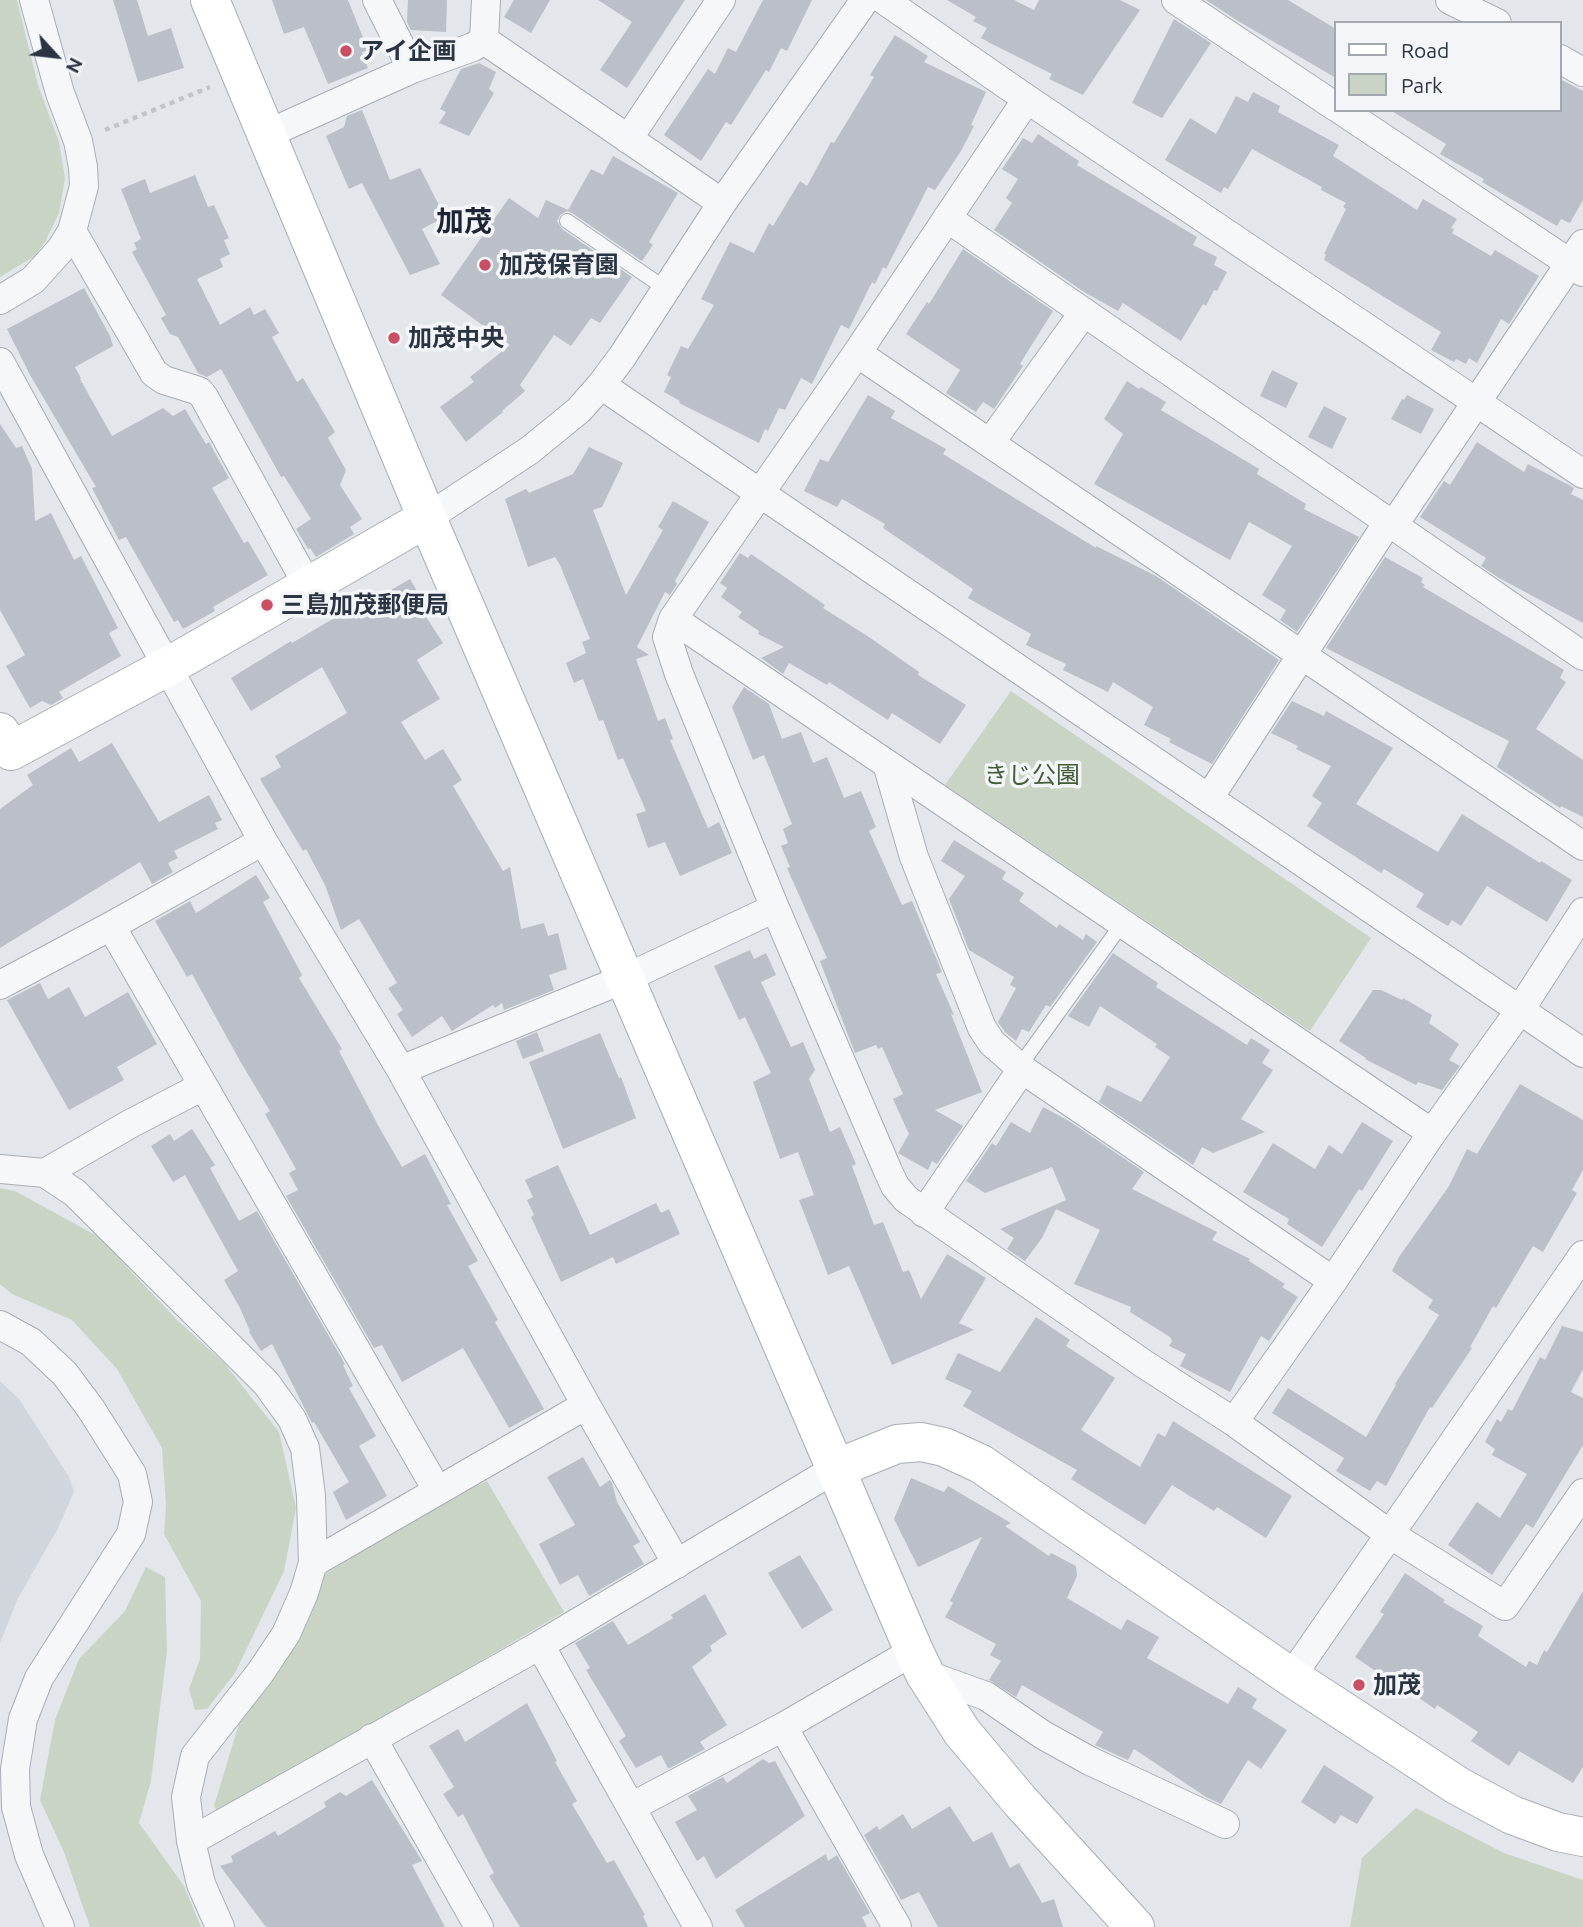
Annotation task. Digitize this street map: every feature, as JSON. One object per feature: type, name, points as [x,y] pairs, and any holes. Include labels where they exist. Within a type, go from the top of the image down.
[{"type":"street","points":[[0,300],[42,272],[61,249],[72,231],[84,186],[78,141],[60,93],[34,0]]},
{"type":"street","points":[[210,0],[427,519],[919,1663],[962,1732],[1020,1801],[1135,1927]]},
{"type":"street","points":[[377,0],[412,69]]},
{"type":"street","points":[[484,40],[486,0]]},
{"type":"street","points":[[628,139],[722,0]]},
{"type":"street","points":[[4,747],[167,667],[427,519],[530,450],[579,410],[601,385],[722,203],[865,0]]},
{"type":"street","points":[[884,0],[1583,474]]},
{"type":"street","points":[[1176,0],[1334,106]]},
{"type":"street","points":[[1450,0],[1493,21]]},
{"type":"street","points":[[265,135],[484,40]]},
{"type":"street","points":[[484,40],[722,203]]},
{"type":"street","points":[[1562,60],[1583,72]]},
{"type":"street","points":[[1027,99],[857,353],[673,619],[667,637],[669,649],[775,908],[895,1186],[906,1199],[1234,1422],[1391,1535],[1505,1606],[1583,1493]]},
{"type":"street","points":[[1209,798],[1391,524],[1579,260],[1344,112]]},
{"type":"street","points":[[947,218],[1583,656]]},
{"type":"street","points":[[72,231],[154,373],[164,380],[199,391],[204,397],[308,586]]},
{"type":"street","points":[[990,443],[1084,312]]},
{"type":"street","points":[[857,353],[1583,846]]},
{"type":"street","points":[[0,362],[263,841],[401,1070],[677,1564]]},
{"type":"street","points":[[601,385],[1583,1053]]},
{"type":"street","points":[[673,619],[1432,1133]]},
{"type":"street","points":[[888,766],[914,858],[982,1028],[992,1043],[1020,1068],[1333,1281]]},
{"type":"street","points":[[0,985],[263,841]]},
{"type":"street","points":[[401,1070],[624,979],[775,908]]},
{"type":"street","points":[[1234,1422],[1432,1133],[1520,1010],[1583,912]]},
{"type":"street","points":[[111,926],[438,1490]]},
{"type":"street","points":[[924,1213],[1020,1068]]},
{"type":"street","points":[[45,1173],[203,1086]]},
{"type":"street","points":[[0,1169],[45,1173],[75,1194],[266,1383],[292,1419],[305,1448],[312,1496],[313,1563],[304,1593],[286,1634],[260,1673],[195,1756],[186,1797],[191,1842],[201,1884],[220,1927]]},
{"type":"street","points":[[1291,1677],[1583,1255]]},
{"type":"street","points":[[0,1325],[31,1342],[65,1374],[91,1409],[132,1474],[138,1502],[131,1534],[39,1678],[23,1719],[15,1769],[16,1807],[29,1856],[60,1927]]},
{"type":"street","points":[[313,1563],[586,1405]]},
{"type":"street","points":[[191,1842],[540,1646],[835,1469],[897,1444],[921,1442],[944,1447],[981,1464],[1291,1677],[1469,1792],[1513,1815],[1558,1832],[1583,1838]]},
{"type":"street","points":[[540,1646],[698,1927]]},
{"type":"street","points":[[631,1807],[783,1727],[919,1663]]},
{"type":"street","points":[[919,1663],[986,1696],[1043,1735],[1090,1761],[1225,1824]]},
{"type":"street","points":[[783,1727],[897,1927]]},
{"type":"street","points":[[372,1738],[478,1927]]},
{"type":"lane","points":[[567,221],[666,289]]},
{"type":"lane","points":[[1020,1068],[1122,924]]},
{"type":"path","points":[[78,141],[240,74]]},
{"type":"shaded area","points":[[0,1381],[19,1399],[69,1477],[74,1492],[57,1530],[18,1598],[0,1643]]},
{"type":"green space","points":[[0,0],[17,0],[38,85],[59,142],[65,178],[59,213],[45,242],[35,256],[0,277]]},
{"type":"green space","name":"きじ公園","points":[[1011,691],[1371,938],[1310,1031],[945,785]]},
{"type":"green space","points":[[0,1188],[15,1191],[99,1237],[176,1319],[224,1363],[279,1432],[296,1508],[284,1571],[235,1673],[207,1709],[195,1710],[189,1689],[200,1659],[201,1601],[164,1534],[166,1505],[162,1448],[117,1369],[72,1320],[12,1294],[0,1284]]},
{"type":"green space","points":[[487,1481],[564,1612],[219,1815],[214,1806],[245,1704],[275,1667],[312,1612],[324,1575],[445,1499]]},
{"type":"green space","points":[[146,1567],[165,1577],[167,1651],[151,1781],[139,1823],[184,1886],[201,1927],[90,1927],[64,1852],[40,1800],[55,1720],[79,1659],[125,1611]]},
{"type":"green space","points":[[1416,1808],[1504,1853],[1583,1880],[1583,1927],[1350,1927],[1362,1858]]},
{"type":"building","points":[[113,0],[137,0],[148,36],[171,28],[184,68],[138,82]]},
{"type":"building","points":[[272,0],[348,0],[368,50],[362,52],[368,68],[328,84],[304,27],[284,34]]},
{"type":"building","points":[[408,0],[447,0],[446,32],[411,30],[407,22]]},
{"type":"building","points":[[514,0],[550,0],[531,33],[504,17]]},
{"type":"building","points":[[598,0],[685,0],[627,88],[600,70],[632,22]]},
{"type":"building","points":[[763,0],[812,0],[787,51],[781,48],[769,72],[766,70],[731,125],[726,122],[701,161],[664,135],[708,69],[715,74],[728,48],[736,52]]},
{"type":"building","points":[[947,0],[1014,0],[1034,10],[1039,0],[1120,0],[1140,10],[1083,95],[1049,79],[1052,74],[981,38],[987,28],[973,21],[976,17]]},
{"type":"building","points":[[1206,0],[1288,0],[1334,28],[1334,77]]},
{"type":"building","points":[[1174,19],[1211,43],[1162,118],[1132,103]]},
{"type":"building","points":[[895,35],[928,56],[924,62],[986,92],[971,125],[974,126],[961,151],[935,190],[928,187],[886,269],[883,267],[875,284],[872,282],[849,329],[841,325],[812,384],[801,378],[785,410],[779,408],[759,443],[679,403],[680,401],[664,392],[671,377],[667,375],[681,346],[688,349],[714,305],[701,299],[730,242],[754,253],[769,223],[773,226],[800,181],[807,186],[831,142],[834,143],[874,77],[870,75]]},
{"type":"building","points":[[479,63],[496,72],[489,89],[494,93],[469,136],[439,123],[446,112],[440,109],[461,69]]},
{"type":"building","points":[[1562,80],[1583,91],[1583,200],[1570,223],[1561,219],[1557,226],[1440,154],[1446,144],[1393,112],[1562,112]]},
{"type":"building","points":[[1253,92],[1280,106],[1278,112],[1339,145],[1333,156],[1417,210],[1423,199],[1457,219],[1451,228],[1454,229],[1452,233],[1491,256],[1495,250],[1539,276],[1509,324],[1501,319],[1477,363],[1469,358],[1466,364],[1456,359],[1454,362],[1431,350],[1441,332],[1324,260],[1324,254],[1346,209],[1343,207],[1346,203],[1321,190],[1322,187],[1252,149],[1228,189],[1224,187],[1221,193],[1165,160],[1190,118],[1216,134],[1236,96],[1248,102]]},
{"type":"building","points":[[362,110],[390,180],[420,168],[445,217],[422,229],[440,264],[410,275],[362,183],[349,189],[326,136],[344,127],[347,116]]},
{"type":"building","points":[[1038,134],[1079,161],[1077,165],[1197,237],[1193,245],[1217,257],[1214,265],[1227,272],[1206,306],[1203,304],[1181,341],[1123,303],[1118,311],[1084,292],[994,230],[1012,203],[1006,198],[1018,179],[1002,169],[1023,138],[1032,143]]},
{"type":"building","points":[[613,156],[678,193],[649,242],[653,245],[642,261],[572,213],[567,211],[560,215],[557,221],[562,229],[632,277],[600,323],[591,318],[571,346],[554,335],[520,385],[525,391],[466,442],[440,407],[474,382],[470,377],[510,345],[441,295],[509,198],[538,218],[546,200],[568,210],[591,169],[603,175]]},
{"type":"building","points":[[195,175],[208,207],[214,205],[229,238],[224,240],[230,254],[220,259],[223,267],[197,279],[220,325],[250,307],[254,315],[265,309],[279,333],[272,337],[297,382],[303,378],[335,432],[328,438],[346,470],[340,485],[362,519],[350,527],[354,534],[316,557],[296,529],[311,519],[284,476],[281,477],[221,369],[207,377],[198,373],[178,337],[170,334],[161,318],[166,315],[132,252],[137,249],[134,243],[141,239],[121,189],[145,179],[150,193]]},
{"type":"building","points":[[963,249],[1053,311],[1020,364],[1023,366],[994,409],[983,402],[976,412],[946,393],[960,370],[906,334],[927,302],[929,304]]},
{"type":"building","points":[[84,288],[113,346],[75,367],[112,436],[163,408],[173,416],[185,409],[206,444],[209,442],[229,478],[212,488],[244,543],[248,541],[268,575],[213,607],[215,611],[183,629],[178,620],[174,622],[126,537],[119,540],[92,488],[96,487],[30,375],[7,329]]},
{"type":"building","points":[[1272,370],[1298,383],[1286,408],[1260,396]]},
{"type":"building","points":[[1127,381],[1166,402],[1161,410],[1259,469],[1257,474],[1306,504],[1304,509],[1359,537],[1297,632],[1280,620],[1286,610],[1262,595],[1292,546],[1249,522],[1230,560],[1094,484],[1123,434],[1104,419]]},
{"type":"building","points":[[868,395],[895,411],[891,418],[946,449],[943,454],[1096,548],[1156,576],[1279,660],[1212,764],[1169,742],[1171,739],[1144,725],[1153,707],[1113,682],[1108,692],[1063,670],[1066,664],[1026,645],[1031,634],[968,598],[973,589],[883,528],[885,524],[842,499],[837,507],[804,491],[820,459],[828,462]]},
{"type":"building","points":[[1407,395],[1434,409],[1421,434],[1391,419]]},
{"type":"building","points":[[1324,406],[1347,418],[1332,449],[1308,437]]},
{"type":"building","points":[[0,424],[16,448],[22,446],[32,469],[35,521],[51,513],[74,560],[81,556],[118,628],[109,633],[121,656],[59,692],[63,698],[51,705],[42,701],[30,708],[6,666],[25,655],[0,610]]},
{"type":"building","points":[[1477,442],[1524,472],[1528,464],[1569,485],[1574,488],[1571,494],[1583,500],[1583,623],[1499,578],[1481,566],[1486,558],[1420,517],[1444,481],[1450,485]]},
{"type":"building","points":[[589,447],[623,463],[602,507],[593,510],[626,595],[663,530],[658,527],[673,501],[709,522],[675,581],[677,584],[670,595],[665,592],[637,647],[649,655],[636,659],[658,721],[665,718],[673,739],[670,740],[708,828],[719,822],[732,853],[680,876],[665,842],[648,848],[636,814],[646,811],[623,758],[618,760],[583,679],[574,683],[566,663],[586,653],[582,642],[590,639],[560,565],[555,557],[528,567],[505,499],[526,489],[529,493],[573,474]]},
{"type":"building","points":[[740,553],[748,558],[751,554],[825,605],[823,608],[919,672],[918,675],[966,705],[940,744],[892,713],[888,720],[829,682],[827,685],[789,663],[783,674],[761,658],[784,647],[758,634],[759,631],[738,617],[742,612],[721,597],[727,588],[720,583]]},
{"type":"building","points":[[1385,557],[1423,578],[1423,587],[1564,670],[1560,678],[1566,682],[1536,729],[1583,760],[1583,817],[1561,806],[1560,808],[1497,767],[1509,741],[1326,648]]},
{"type":"building","points":[[410,579],[428,610],[423,612],[443,643],[417,660],[440,699],[401,722],[425,760],[443,749],[462,780],[453,786],[503,871],[510,867],[521,929],[544,923],[548,936],[558,933],[567,969],[549,975],[554,990],[504,1010],[502,1003],[495,1008],[493,1005],[452,1031],[442,1016],[412,1037],[397,1014],[403,1010],[388,988],[397,983],[359,919],[341,930],[325,885],[306,849],[303,851],[260,779],[281,767],[275,756],[347,713],[322,667],[251,711],[231,678],[291,641],[292,643],[358,604],[360,608]]},
{"type":"building","points":[[744,687],[769,704],[782,739],[801,732],[813,763],[827,757],[844,798],[861,791],[876,827],[869,831],[902,905],[912,901],[942,972],[936,974],[982,1092],[935,1110],[963,1126],[937,1164],[932,1161],[928,1170],[898,1153],[909,1134],[893,1099],[903,1094],[882,1047],[878,1049],[876,1045],[855,1053],[848,1035],[820,961],[827,958],[787,868],[790,867],[781,846],[788,843],[783,829],[792,824],[764,755],[753,760],[732,707]]},
{"type":"building","points":[[1292,701],[1324,716],[1326,711],[1393,748],[1356,804],[1438,852],[1462,814],[1572,880],[1547,922],[1487,886],[1461,926],[1452,920],[1448,926],[1416,907],[1424,894],[1384,869],[1381,873],[1307,826],[1322,803],[1312,796],[1331,766],[1271,733]]},
{"type":"building","points":[[112,743],[159,822],[209,795],[222,820],[215,823],[218,829],[174,851],[178,858],[168,863],[173,872],[152,884],[140,862],[0,948],[0,809],[33,785],[27,775],[71,748],[79,762]]},
{"type":"building","points":[[954,840],[1006,872],[1002,879],[1024,893],[1019,901],[1057,928],[1059,924],[1083,940],[1086,934],[1097,942],[1050,1007],[1046,1005],[1029,1032],[1022,1029],[1016,1041],[998,1022],[1016,988],[1010,985],[1014,977],[969,950],[949,899],[965,876],[941,861]]},
{"type":"building","points":[[256,875],[270,898],[263,902],[302,975],[299,978],[342,1049],[339,1051],[402,1167],[425,1154],[451,1204],[447,1205],[478,1261],[468,1266],[498,1320],[495,1322],[544,1409],[509,1428],[463,1348],[402,1382],[382,1345],[374,1348],[286,1196],[298,1190],[289,1173],[296,1169],[265,1114],[270,1111],[192,974],[187,977],[155,921],[190,901],[196,913]]},
{"type":"building","points":[[750,950],[754,959],[766,953],[776,975],[761,982],[791,1047],[803,1042],[815,1070],[809,1079],[830,1132],[840,1127],[856,1164],[852,1166],[874,1225],[883,1222],[903,1272],[909,1270],[921,1299],[947,1254],[986,1278],[959,1323],[974,1330],[892,1365],[849,1266],[828,1275],[799,1200],[814,1195],[798,1152],[780,1159],[753,1082],[771,1073],[745,1017],[739,1020],[714,966]]},
{"type":"building","points":[[1113,953],[1158,983],[1156,987],[1247,1045],[1251,1038],[1270,1050],[1262,1063],[1273,1070],[1241,1119],[1265,1132],[1213,1153],[1202,1147],[1193,1165],[1099,1102],[1107,1085],[1141,1102],[1170,1057],[1155,1047],[1157,1044],[1100,1006],[1089,1027],[1068,1016]]},
{"type":"building","points":[[40,983],[48,999],[69,987],[85,1017],[128,992],[157,1044],[117,1067],[124,1080],[69,1110],[7,1000]]},
{"type":"building","points":[[1373,990],[1381,990],[1402,1000],[1403,998],[1432,1015],[1429,1023],[1459,1044],[1449,1060],[1460,1066],[1442,1090],[1418,1082],[1416,1085],[1365,1059],[1339,1041]]},
{"type":"building","points":[[537,1032],[544,1051],[523,1059],[516,1041]]},
{"type":"building","points":[[600,1033],[619,1078],[621,1077],[636,1118],[563,1149],[529,1062]]},
{"type":"building","points":[[1520,1084],[1583,1120],[1583,1170],[1572,1190],[1577,1193],[1543,1252],[1533,1246],[1496,1308],[1493,1306],[1470,1347],[1472,1348],[1432,1408],[1430,1407],[1386,1486],[1377,1481],[1370,1491],[1336,1471],[1344,1458],[1272,1413],[1288,1388],[1366,1437],[1395,1384],[1439,1315],[1428,1308],[1433,1300],[1392,1271],[1449,1186],[1467,1149],[1477,1154]]},
{"type":"building","points":[[1043,1107],[1069,1121],[1144,1172],[1132,1189],[1217,1232],[1212,1240],[1250,1259],[1249,1261],[1285,1284],[1282,1287],[1298,1297],[1269,1341],[1261,1336],[1230,1392],[1180,1366],[1186,1354],[1169,1346],[1172,1341],[1170,1337],[1130,1312],[1131,1307],[1074,1284],[1100,1230],[1056,1209],[1042,1238],[1025,1261],[1007,1249],[1014,1238],[1000,1229],[1066,1200],[1052,1167],[985,1193],[966,1181],[992,1143],[996,1146],[1011,1122],[1030,1133]]},
{"type":"building","points":[[1362,1122],[1393,1141],[1322,1247],[1287,1224],[1289,1219],[1243,1192],[1273,1143],[1315,1169],[1329,1145],[1342,1154]]},
{"type":"building","points":[[192,1129],[215,1165],[210,1168],[239,1221],[257,1211],[345,1364],[343,1365],[353,1386],[349,1388],[376,1436],[359,1446],[387,1496],[346,1520],[333,1492],[349,1482],[314,1422],[312,1423],[272,1344],[261,1351],[249,1332],[240,1308],[224,1280],[238,1271],[185,1175],[173,1182],[151,1146],[170,1134],[174,1141]]},
{"type":"building","points":[[558,1165],[590,1235],[656,1203],[661,1213],[669,1209],[680,1234],[616,1264],[613,1257],[561,1282],[531,1217],[534,1215],[527,1200],[533,1197],[525,1180]]},
{"type":"building","points":[[1036,1317],[1070,1340],[1066,1346],[1115,1378],[1081,1430],[1140,1467],[1158,1433],[1165,1437],[1173,1421],[1292,1496],[1266,1538],[1217,1507],[1214,1511],[1172,1485],[1145,1525],[1071,1479],[1077,1470],[963,1406],[972,1391],[945,1379],[958,1353],[1000,1372]]},
{"type":"building","points":[[1562,1326],[1583,1332],[1583,1369],[1571,1392],[1583,1398],[1583,1445],[1533,1528],[1526,1524],[1492,1575],[1448,1545],[1477,1502],[1500,1518],[1527,1474],[1492,1455],[1495,1449],[1485,1442],[1497,1419],[1501,1422],[1508,1409],[1512,1411],[1540,1357],[1545,1360]]},
{"type":"building","points":[[583,1457],[600,1487],[610,1480],[612,1483],[617,1502],[640,1542],[633,1546],[644,1564],[589,1596],[578,1575],[560,1585],[539,1544],[575,1525],[547,1477]]},
{"type":"building","points":[[911,1478],[944,1492],[948,1486],[1011,1523],[1005,1526],[1049,1556],[1051,1553],[1076,1566],[1077,1576],[1067,1598],[1121,1630],[1127,1619],[1159,1637],[1147,1658],[1228,1704],[1238,1687],[1257,1699],[1252,1708],[1287,1730],[1261,1769],[1248,1760],[1221,1804],[1134,1749],[1128,1760],[1095,1745],[1103,1732],[1022,1685],[1016,1697],[989,1680],[1001,1661],[990,1655],[996,1644],[945,1617],[953,1603],[950,1601],[982,1537],[918,1567],[894,1519]]},
{"type":"building","points":[[800,1555],[833,1610],[802,1629],[768,1573]]},
{"type":"building","points":[[1405,1573],[1445,1600],[1443,1602],[1483,1626],[1478,1636],[1526,1667],[1529,1661],[1537,1665],[1544,1650],[1547,1652],[1583,1591],[1583,1767],[1573,1783],[1519,1751],[1509,1766],[1471,1741],[1478,1732],[1437,1705],[1435,1709],[1355,1657],[1384,1614],[1380,1612]]},
{"type":"building","points":[[705,1594],[727,1634],[710,1646],[712,1651],[692,1667],[727,1725],[700,1742],[705,1749],[670,1768],[661,1755],[636,1768],[619,1741],[626,1736],[586,1670],[590,1668],[575,1643],[613,1621],[628,1645],[673,1618],[671,1615]]},
{"type":"building","points":[[527,1703],[577,1801],[572,1804],[607,1863],[614,1860],[645,1915],[643,1916],[648,1927],[520,1927],[489,1876],[494,1873],[463,1814],[458,1817],[443,1794],[454,1787],[429,1746],[458,1729],[465,1742]]},
{"type":"building","points":[[763,1759],[769,1763],[775,1761],[805,1816],[716,1879],[704,1856],[697,1861],[675,1822],[697,1810],[688,1796],[723,1777],[727,1783]]},
{"type":"building","points":[[1324,1765],[1374,1797],[1357,1824],[1341,1815],[1335,1824],[1301,1802]]},
{"type":"building","points":[[372,1780],[422,1861],[412,1865],[445,1927],[266,1927],[220,1866],[233,1862],[231,1856],[275,1831],[278,1836],[326,1807],[324,1802],[340,1792],[346,1796]]},
{"type":"building","points":[[950,1806],[973,1842],[992,1832],[1010,1868],[1019,1863],[1042,1903],[1054,1899],[1063,1927],[938,1927],[919,1892],[901,1900],[864,1835],[877,1826],[879,1830],[903,1814],[912,1829]]},
{"type":"building","points":[[826,1854],[828,1861],[837,1855],[870,1913],[862,1917],[867,1927],[745,1927],[735,1910]]},
{"type":"place","name":"アイ企画","points":[[346,51]]},
{"type":"place","name":"加茂保育園","points":[[485,265]]},
{"type":"place","name":"加茂中央","points":[[394,338]]},
{"type":"place","name":"三島加茂郵便局","points":[[267,605]]},
{"type":"place","name":"加茂","points":[[1359,1685]]},
{"type":"district","name":"加茂","points":[[464,222]]}]
